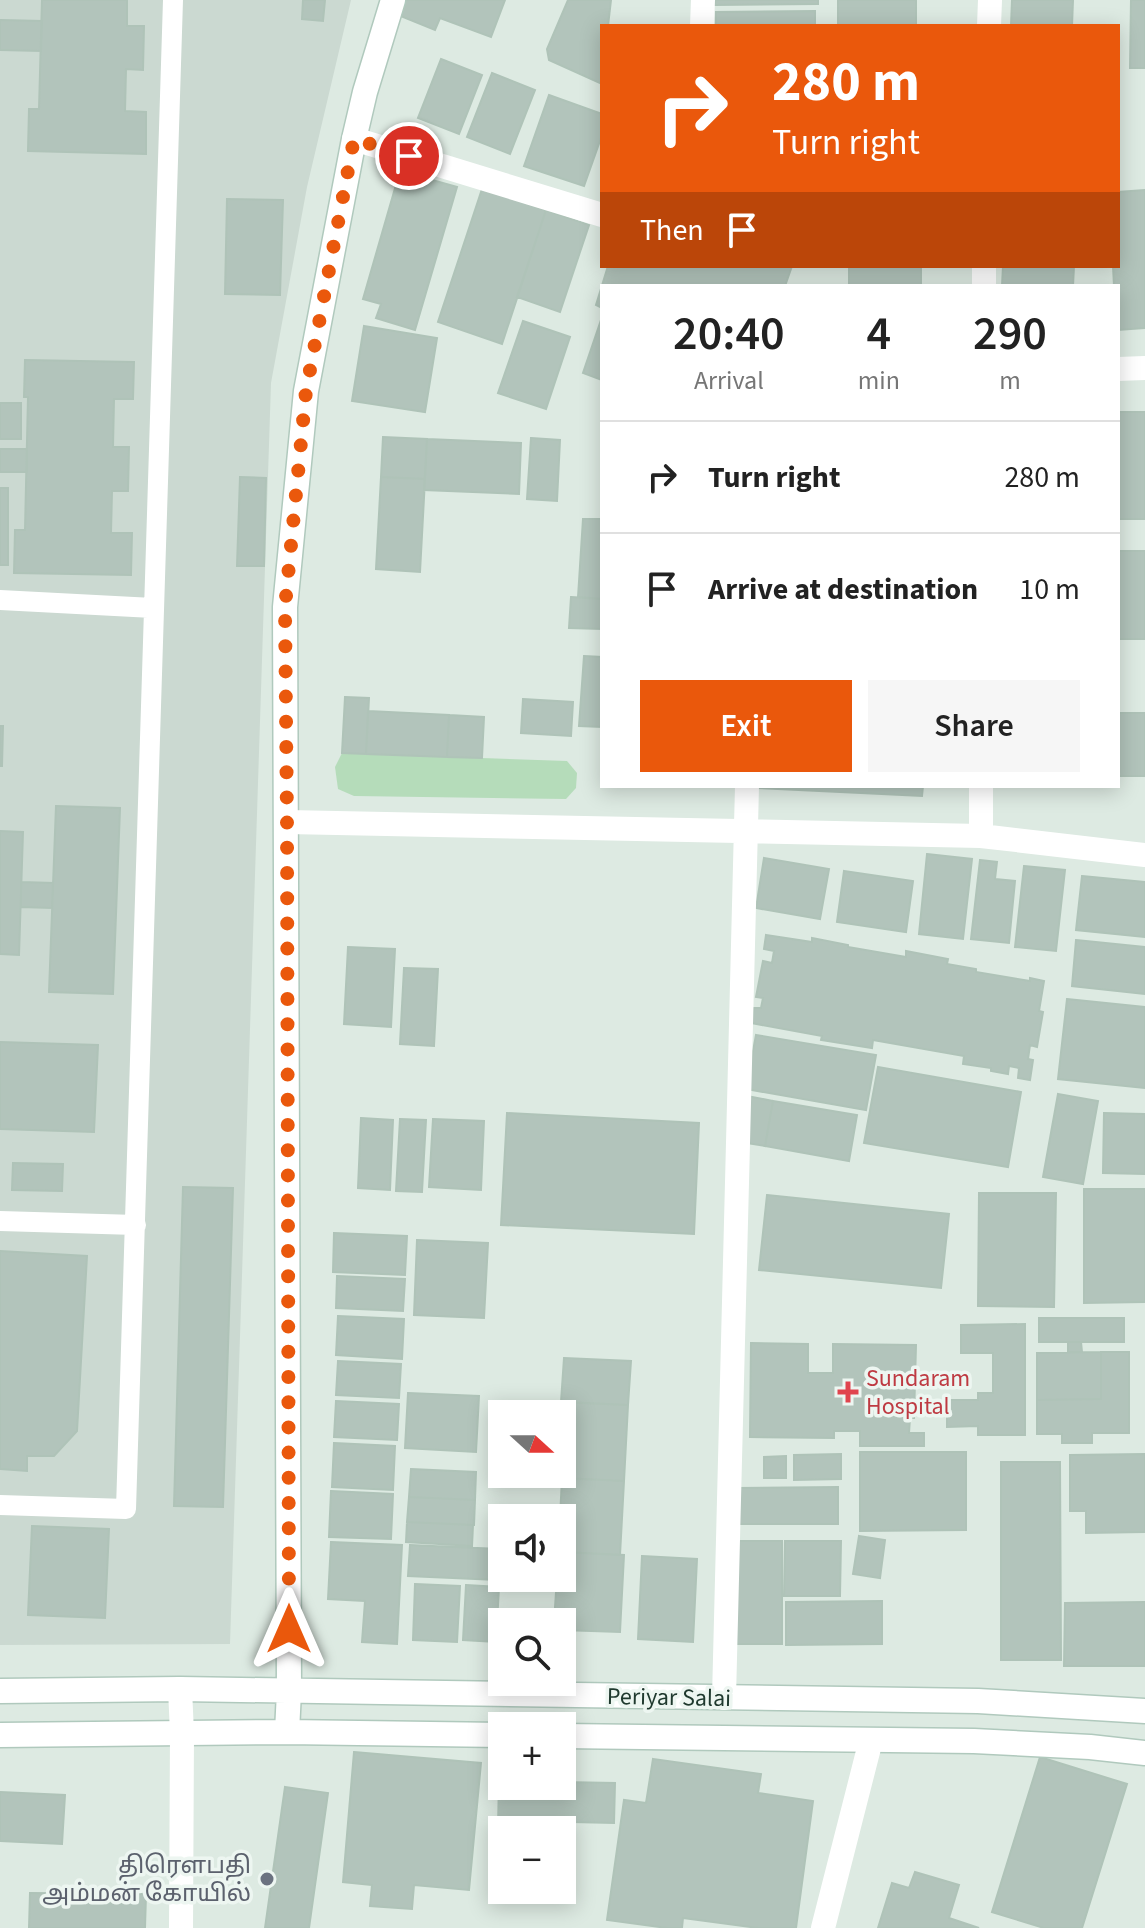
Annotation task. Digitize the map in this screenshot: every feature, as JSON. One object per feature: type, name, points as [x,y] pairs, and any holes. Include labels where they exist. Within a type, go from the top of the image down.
[{"type":"main road","points":[[287,1732],[285,607],[306,391],[354,139],[393,0]]},
{"type":"main road","points":[[702,24],[703,0]]},
{"type":"main road","points":[[989,24],[990,0]]},
{"type":"main road","points":[[354,139],[600,214]]},
{"type":"main road","points":[[1120,369],[1145,368]]},
{"type":"main road","points":[[724,1698],[747,788]]},
{"type":"main road","points":[[981,788],[981,836]]},
{"type":"main road","points":[[287,822],[981,836],[1145,855]]},
{"type":"main road","points":[[180,1689],[181,1928]]},
{"type":"main road","name":"Periyar Salai","points":[[0,1691],[180,1689],[978,1701],[1145,1711]]},
{"type":"main road","points":[[0,1735],[287,1732],[488,1735]]},
{"type":"main road","name":"Periyar Salai","points":[[576,1736],[989,1742],[1145,1753]]},
{"type":"main road","points":[[823,1928],[871,1740]]},
{"type":"lane","points":[[0,1505],[126,1509],[173,0]]},
{"type":"lane","points":[[0,600],[153,608]]},
{"type":"lane","points":[[0,1221],[136,1225]]},
{"type":"shaded area","points":[[0,0],[351,0],[307,187],[271,383],[230,1644],[0,1645]]},
{"type":"green space","points":[[342,753],[567,761],[577,773],[576,788],[566,799],[354,796],[338,789],[335,767]]},
{"type":"building","points":[[42,0],[127,0],[127,26],[144,26],[143,70],[126,69],[125,111],[146,112],[146,154],[28,151],[29,109],[39,109]]},
{"type":"building","points":[[303,0],[325,0],[323,21],[302,19]]},
{"type":"building","points":[[404,0],[505,0],[491,37],[440,18],[435,30],[398,15]]},
{"type":"building","points":[[568,0],[611,0],[608,24],[600,24],[600,83],[549,60],[547,49]]},
{"type":"building","points":[[715,0],[818,0],[818,4],[715,5]]},
{"type":"building","points":[[838,0],[916,0],[916,24],[838,24]]},
{"type":"building","points":[[1012,0],[1073,0],[1072,24],[1011,24]]},
{"type":"building","points":[[1131,0],[1145,0],[1145,68],[1130,68]]},
{"type":"building","points":[[815,11],[815,24],[716,24],[716,12]]},
{"type":"building","points":[[0,20],[42,21],[41,51],[0,50]]},
{"type":"building","points":[[441,59],[482,75],[459,134],[418,118]]},
{"type":"building","points":[[492,73],[535,90],[510,154],[467,137]]},
{"type":"building","points":[[549,95],[600,113],[600,141],[584,186],[524,166]]},
{"type":"building","points":[[400,171],[457,187],[415,330],[376,318],[381,304],[363,299]]},
{"type":"building","points":[[482,189],[546,210],[502,344],[438,322]]},
{"type":"building","points":[[1145,190],[1145,328],[1120,330],[1120,284],[1114,284],[1113,268],[1120,268],[1120,192]]},
{"type":"building","points":[[227,199],[283,200],[280,295],[225,294]]},
{"type":"building","points":[[546,210],[589,225],[560,312],[517,297]]},
{"type":"building","points":[[607,268],[791,268],[786,284],[602,284]]},
{"type":"building","points":[[849,268],[921,268],[921,284],[849,284]]},
{"type":"building","points":[[1003,268],[1074,268],[1073,284],[1002,284]]},
{"type":"building","points":[[523,321],[570,337],[546,409],[498,393]]},
{"type":"building","points":[[600,323],[600,379],[583,373]]},
{"type":"building","points":[[364,326],[437,338],[425,412],[352,401]]},
{"type":"building","points":[[25,360],[134,362],[133,399],[114,399],[113,447],[129,447],[128,491],[112,491],[111,533],[132,533],[131,575],[14,573],[15,530],[25,530],[28,397],[24,397]]},
{"type":"building","points":[[0,403],[21,403],[21,439],[0,439]]},
{"type":"building","points":[[1120,412],[1145,412],[1145,519],[1120,519]]},
{"type":"building","points":[[383,437],[427,439],[425,479],[381,477]]},
{"type":"building","points":[[531,438],[560,440],[557,501],[527,499]]},
{"type":"building","points":[[427,439],[521,443],[519,494],[424,490]]},
{"type":"building","points":[[0,449],[27,449],[27,472],[0,472]]},
{"type":"building","points":[[240,477],[266,478],[264,566],[237,566]]},
{"type":"building","points":[[381,477],[425,479],[420,572],[376,569]]},
{"type":"building","points":[[0,488],[8,488],[8,565],[0,565]]},
{"type":"building","points":[[583,519],[600,519],[600,599],[578,597]]},
{"type":"building","points":[[1120,551],[1145,551],[1145,639],[1120,639]]},
{"type":"building","points":[[571,597],[600,599],[600,629],[569,628]]},
{"type":"building","points":[[584,656],[600,657],[600,727],[579,726]]},
{"type":"building","points":[[345,697],[369,698],[366,754],[342,753]]},
{"type":"building","points":[[523,699],[573,702],[571,736],[521,733]]},
{"type":"building","points":[[368,711],[449,715],[447,757],[366,754]]},
{"type":"building","points":[[1120,713],[1145,713],[1145,776],[1120,776]]},
{"type":"building","points":[[449,715],[484,717],[482,758],[447,757]]},
{"type":"building","points":[[0,726],[3,726],[2,766],[0,766]]},
{"type":"building","points":[[758,788],[923,788],[922,796]]},
{"type":"building","points":[[56,806],[120,808],[113,994],[49,992]]},
{"type":"building","points":[[0,831],[23,832],[19,955],[0,954]]},
{"type":"building","points":[[927,854],[972,859],[963,939],[919,934]]},
{"type":"building","points":[[764,858],[829,869],[820,919],[756,908]]},
{"type":"building","points":[[980,860],[997,862],[995,879],[1015,881],[1009,943],[971,939]]},
{"type":"building","points":[[1024,866],[1065,870],[1056,951],[1015,947]]},
{"type":"building","points":[[844,871],[913,881],[906,932],[837,922]]},
{"type":"building","points":[[1082,876],[1145,882],[1145,937],[1076,930]]},
{"type":"building","points":[[21,882],[53,883],[52,908],[21,907]]},
{"type":"building","points":[[766,935],[812,942],[812,938],[906,957],[906,951],[948,959],[947,964],[976,969],[976,972],[1044,981],[1037,1047],[1030,1045],[1028,1059],[1033,1060],[1030,1080],[1018,1078],[1019,1068],[1009,1066],[1008,1074],[963,1064],[964,1056],[873,1040],[872,1048],[821,1040],[822,1036],[751,1023],[754,1008],[761,1008],[763,998],[756,997],[763,961],[772,963],[774,951],[764,949]]},
{"type":"building","points":[[1076,940],[1145,947],[1145,994],[1072,986]]},
{"type":"building","points":[[348,947],[395,949],[391,1027],[344,1024]]},
{"type":"building","points":[[404,968],[438,969],[434,1046],[400,1044]]},
{"type":"building","points":[[1067,999],[1145,1007],[1145,1088],[1058,1079]]},
{"type":"building","points":[[756,1035],[876,1055],[866,1110],[746,1089]]},
{"type":"building","points":[[0,1042],[98,1045],[94,1132],[0,1129]]},
{"type":"building","points":[[878,1067],[1021,1092],[1008,1167],[864,1143]]},
{"type":"building","points":[[1058,1094],[1098,1101],[1083,1184],[1043,1177]]},
{"type":"building","points":[[747,1096],[773,1101],[765,1146],[740,1142]]},
{"type":"building","points":[[773,1101],[857,1115],[849,1161],[765,1146]]},
{"type":"building","points":[[507,1113],[699,1123],[694,1234],[501,1225]]},
{"type":"building","points":[[1104,1113],[1145,1114],[1145,1174],[1103,1173]]},
{"type":"building","points":[[361,1118],[393,1120],[390,1190],[358,1188]]},
{"type":"building","points":[[400,1119],[426,1120],[422,1192],[396,1191]]},
{"type":"building","points":[[433,1119],[484,1121],[481,1190],[429,1187]]},
{"type":"building","points":[[13,1163],[63,1164],[62,1191],[12,1190]]},
{"type":"building","points":[[183,1187],[233,1188],[223,1507],[174,1506]]},
{"type":"building","points":[[1084,1189],[1145,1189],[1145,1302],[1084,1303]]},
{"type":"building","points":[[979,1193],[1056,1193],[1054,1307],[978,1306]]},
{"type":"building","points":[[767,1195],[949,1214],[941,1288],[759,1270]]},
{"type":"building","points":[[334,1233],[407,1236],[405,1275],[333,1272]]},
{"type":"building","points":[[417,1240],[488,1243],[484,1318],[414,1315]]},
{"type":"building","points":[[0,1251],[87,1256],[77,1431],[54,1456],[27,1456],[27,1471],[0,1469]]},
{"type":"building","points":[[337,1276],[405,1279],[403,1311],[336,1308]]},
{"type":"building","points":[[338,1316],[404,1319],[402,1359],[336,1355]]},
{"type":"building","points":[[1039,1318],[1124,1318],[1124,1342],[1039,1342]]},
{"type":"building","points":[[1025,1324],[1025,1435],[978,1435],[978,1426],[947,1427],[947,1400],[978,1400],[978,1393],[993,1393],[993,1353],[961,1353],[961,1325]]},
{"type":"building","points":[[1068,1342],[1081,1342],[1082,1352],[1068,1352]]},
{"type":"building","points":[[751,1343],[808,1344],[808,1373],[833,1373],[833,1344],[916,1345],[914,1418],[910,1418],[909,1433],[924,1433],[924,1446],[860,1446],[860,1431],[834,1431],[834,1438],[750,1437]]},
{"type":"building","points":[[1101,1352],[1101,1399],[1037,1400],[1037,1353]]},
{"type":"building","points":[[1101,1352],[1129,1352],[1129,1433],[1092,1433],[1092,1443],[1062,1443],[1062,1434],[1037,1434],[1037,1400],[1101,1399]]},
{"type":"building","points":[[564,1358],[631,1361],[628,1405],[561,1400]]},
{"type":"building","points":[[338,1361],[401,1364],[399,1398],[336,1395]]},
{"type":"building","points":[[408,1393],[479,1396],[476,1452],[405,1448]]},
{"type":"building","points":[[336,1401],[399,1404],[397,1440],[334,1437]]},
{"type":"building","points":[[576,1403],[628,1405],[624,1481],[576,1479]]},
{"type":"building","points":[[334,1443],[395,1446],[393,1490],[332,1487]]},
{"type":"building","points":[[860,1452],[966,1452],[966,1530],[860,1531]]},
{"type":"building","points":[[841,1454],[841,1479],[794,1480],[794,1455]]},
{"type":"building","points":[[1145,1454],[1145,1532],[1086,1533],[1086,1511],[1070,1511],[1070,1455]]},
{"type":"building","points":[[786,1456],[786,1478],[764,1478],[764,1457]]},
{"type":"building","points":[[1001,1462],[1060,1462],[1061,1660],[1001,1660]]},
{"type":"building","points":[[411,1469],[476,1472],[475,1500],[409,1497]]},
{"type":"building","points":[[576,1479],[624,1481],[620,1555],[576,1553],[576,1504],[561,1504],[562,1488],[576,1488]]},
{"type":"building","points":[[838,1487],[838,1524],[739,1524],[739,1488]]},
{"type":"building","points":[[331,1491],[393,1494],[391,1539],[329,1537]]},
{"type":"building","points":[[409,1497],[475,1500],[474,1525],[407,1522]]},
{"type":"building","points":[[407,1522],[473,1525],[472,1546],[406,1542]]},
{"type":"building","points":[[32,1526],[109,1529],[105,1618],[28,1615]]},
{"type":"building","points":[[859,1536],[885,1540],[880,1578],[853,1574]]},
{"type":"building","points":[[737,1541],[782,1541],[782,1644],[737,1644]]},
{"type":"building","points":[[785,1541],[841,1541],[840,1596],[784,1596]]},
{"type":"building","points":[[331,1542],[402,1545],[397,1644],[362,1642],[365,1601],[328,1599]]},
{"type":"building","points":[[410,1545],[488,1549],[488,1580],[408,1576]]},
{"type":"building","points":[[576,1553],[624,1555],[620,1632],[576,1630],[576,1608],[555,1608],[556,1592],[576,1592]]},
{"type":"building","points":[[642,1556],[697,1559],[693,1642],[638,1639]]},
{"type":"building","points":[[415,1584],[460,1586],[457,1642],[413,1640]]},
{"type":"building","points":[[466,1585],[488,1586],[488,1592],[499,1592],[498,1608],[488,1608],[488,1642],[463,1640]]},
{"type":"building","points":[[882,1601],[882,1644],[786,1645],[786,1602]]},
{"type":"building","points":[[1145,1602],[1145,1666],[1064,1666],[1065,1603]]},
{"type":"building","points":[[354,1752],[481,1763],[469,1890],[414,1885],[412,1909],[370,1906],[372,1885],[343,1882]]},
{"type":"building","points":[[1040,1757],[1127,1784],[1082,1928],[1044,1928],[992,1912]]},
{"type":"building","points":[[653,1759],[761,1774],[758,1793],[813,1801],[796,1928],[758,1928],[683,1918],[682,1928],[667,1928],[607,1920],[624,1800],[646,1803]]},
{"type":"building","points":[[576,1782],[615,1783],[614,1823],[576,1822],[576,1816],[498,1816],[499,1800],[576,1800]]},
{"type":"building","points":[[285,1787],[328,1793],[309,1928],[265,1928]]},
{"type":"building","points":[[0,1792],[65,1795],[62,1844],[0,1841]]},
{"type":"building","points":[[915,1872],[959,1885],[949,1918],[979,1928],[878,1928],[892,1883],[909,1888]]},
{"type":"building","points":[[30,1893],[146,1894],[145,1928],[29,1928]]},
{"type":"place","name":"Sundaram Hospital","points":[[848,1392]]},
{"type":"place","name":"திரௌபதி அம்மன் கோயில்","points":[[267,1879]]},
{"type":"route","points":[[289,1629],[285,607],[306,391],[354,139],[409,156]]}]
